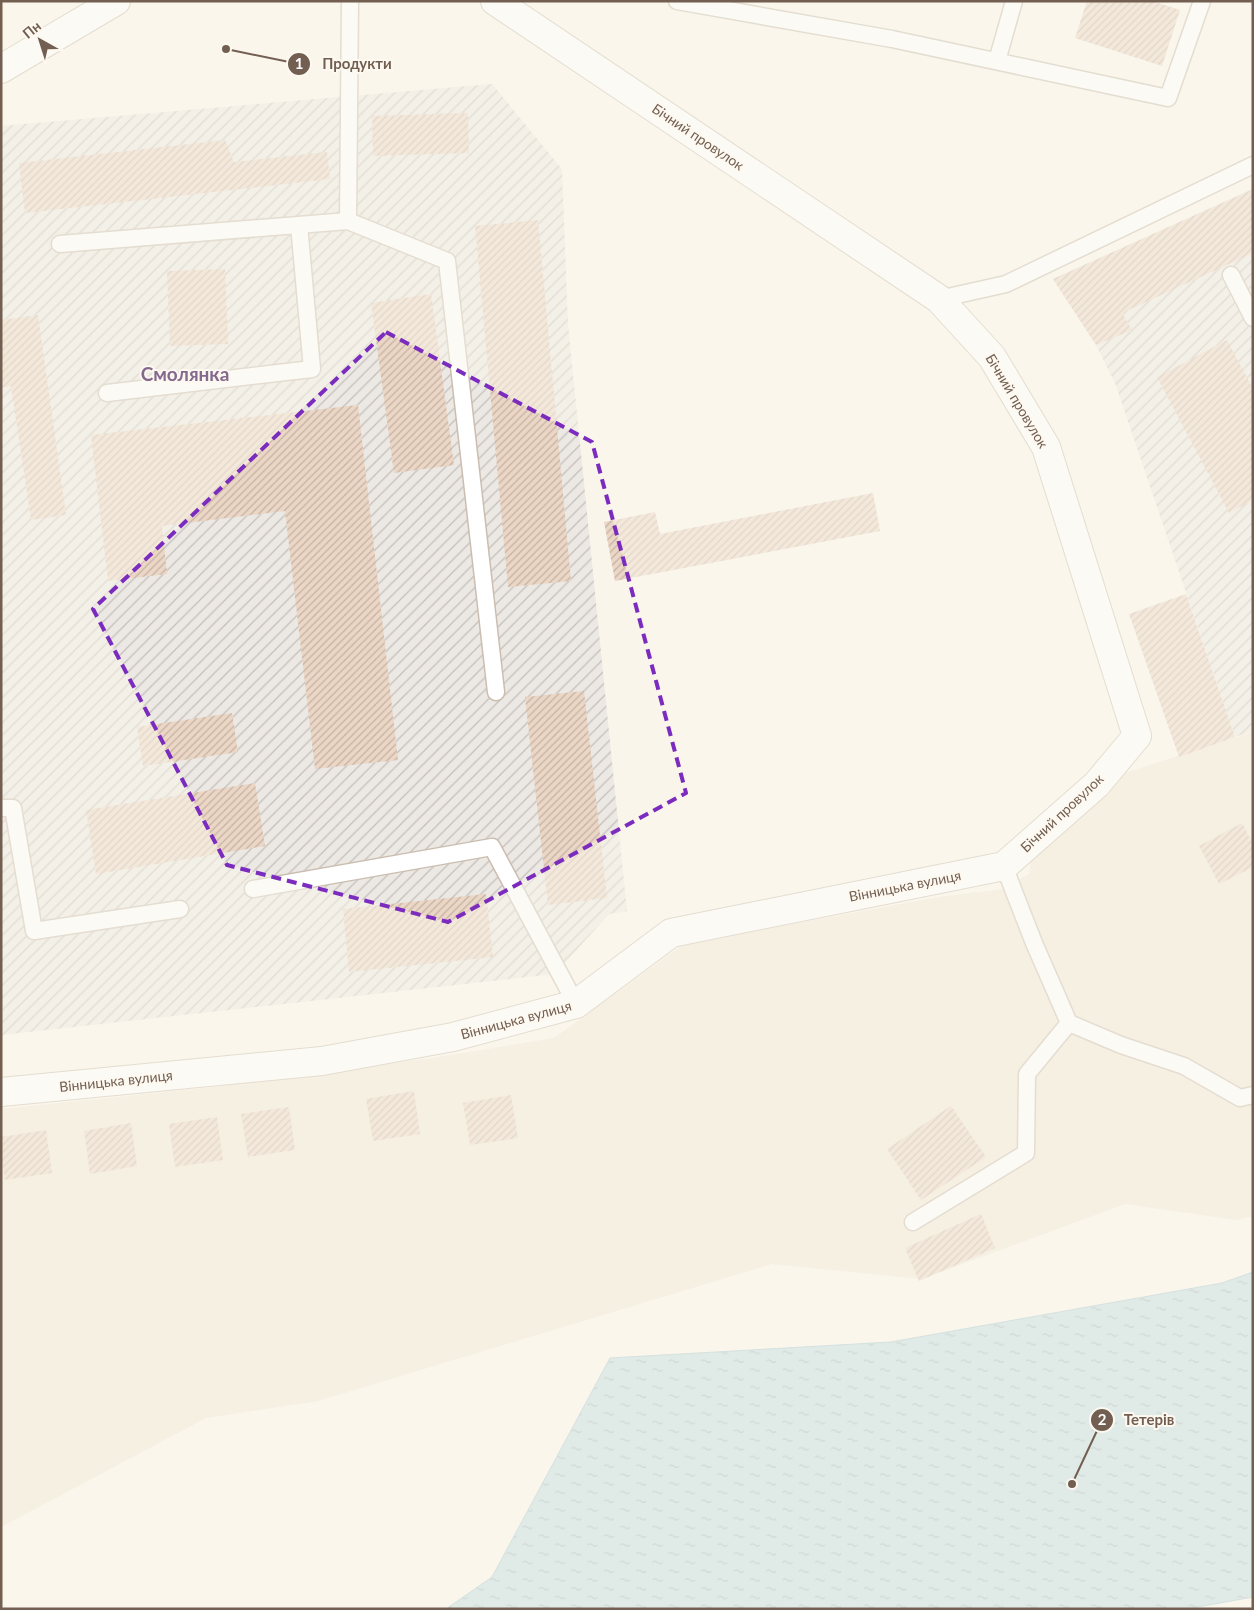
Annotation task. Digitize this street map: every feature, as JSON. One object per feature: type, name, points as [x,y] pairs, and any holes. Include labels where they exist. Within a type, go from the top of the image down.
[{"type":"street","points":[[1,69],[116,1]]},
{"type":"street","name":"Бічний провулок","points":[[495,1],[939,299],[992,356],[1046,447],[1137,736],[1097,784],[1004,866]]},
{"type":"street","name":"Вінницька вулиця","points":[[1,1092],[322,1061],[453,1037],[576,1004],[671,933],[1004,866]]},
{"type":"lane","points":[[348,221],[350,1]]},
{"type":"lane","points":[[677,1],[892,39],[1168,98],[1202,1]]},
{"type":"lane","points":[[997,62],[1014,1]]},
{"type":"lane","points":[[939,299],[1006,284],[1253,165]]},
{"type":"lane","points":[[60,244],[348,221],[446,261],[496,692]]},
{"type":"lane","points":[[107,393],[312,368],[299,225]]},
{"type":"lane","points":[[1232,275],[1253,318]]},
{"type":"lane","points":[[1,808],[12,808],[34,931],[180,910]]},
{"type":"lane","points":[[253,889],[492,847],[576,1004]]},
{"type":"lane","points":[[1004,866],[1034,943],[1069,1023],[1121,1045],[1184,1066],[1240,1098],[1253,1095]]},
{"type":"lane","points":[[913,1222],[1026,1153],[1027,1074],[1069,1023]]},
{"type":"highlighted area","points":[[386,332],[592,442],[686,793],[448,922],[227,865],[93,609]]},
{"type":"shaded area","points":[[492,84],[562,169],[568,324],[627,911],[609,914],[555,974],[1,1035],[1,126]]},
{"type":"shaded area","points":[[1253,189],[1253,731],[1235,737],[1115,383],[1096,345],[1053,279]]},
{"type":"shaded area","points":[[1253,732],[1253,1216],[1237,1220],[1125,1204],[922,1279],[772,1264],[318,1401],[206,1418],[1,1527],[1,1109],[214,1087],[433,1058],[554,1038],[684,944],[939,897],[1003,889],[1029,874],[1032,850],[1104,781]]},
{"type":"water","points":[[1253,1272],[1253,1597],[1187,1609],[446,1609],[492,1577],[610,1358],[891,1342],[1222,1283]]},
{"type":"building","points":[[1087,1],[1152,1],[1180,10],[1162,66],[1075,38]]},
{"type":"building","points":[[468,113],[469,153],[373,156],[372,116]]},
{"type":"building","points":[[225,140],[234,162],[327,152],[330,179],[25,213],[19,163]]},
{"type":"building","points":[[1253,189],[1253,253],[1122,313],[1132,330],[1096,345],[1053,279]]},
{"type":"building","points":[[538,220],[571,581],[508,587],[475,226]]},
{"type":"building","points":[[225,269],[228,344],[170,346],[167,271]]},
{"type":"building","points":[[431,294],[454,465],[394,473],[371,303]]},
{"type":"building","points":[[38,315],[66,515],[31,520],[11,386],[1,388],[1,320]]},
{"type":"building","points":[[1227,340],[1253,389],[1253,500],[1229,513],[1157,377]]},
{"type":"building","points":[[358,405],[398,760],[315,769],[285,511],[162,526],[167,574],[108,581],[91,435]]},
{"type":"building","points":[[873,493],[880,531],[615,581],[604,522],[655,512],[660,534]]},
{"type":"building","points":[[1186,594],[1235,737],[1179,757],[1129,614]]},
{"type":"building","points":[[584,691],[607,898],[548,905],[525,697]]},
{"type":"building","points":[[232,713],[238,752],[143,766],[137,727]]},
{"type":"building","points":[[255,783],[265,846],[96,874],[86,810]]},
{"type":"building","points":[[1242,823],[1253,844],[1253,867],[1219,884],[1199,846]]},
{"type":"building","points":[[486,894],[493,957],[349,972],[343,909]]},
{"type":"building","points":[[414,1091],[420,1134],[373,1141],[366,1099]]},
{"type":"building","points":[[511,1095],[518,1138],[470,1145],[463,1103]]},
{"type":"building","points":[[951,1106],[986,1157],[921,1200],[887,1149]]},
{"type":"building","points":[[289,1107],[295,1150],[248,1157],[241,1114]]},
{"type":"building","points":[[217,1117],[223,1160],[175,1167],[169,1124]]},
{"type":"building","points":[[131,1123],[137,1166],[90,1174],[84,1131]]},
{"type":"building","points":[[46,1130],[52,1173],[5,1180],[1,1157],[1,1137]]},
{"type":"building","points":[[981,1214],[995,1248],[919,1281],[905,1248]]},
{"type":"place","name":"Продукти","points":[[226,49]]},
{"type":"place","name":"Тетерів","points":[[1072,1484]]},
{"type":"district","name":"Смолянка","points":[[185,374]]}]
